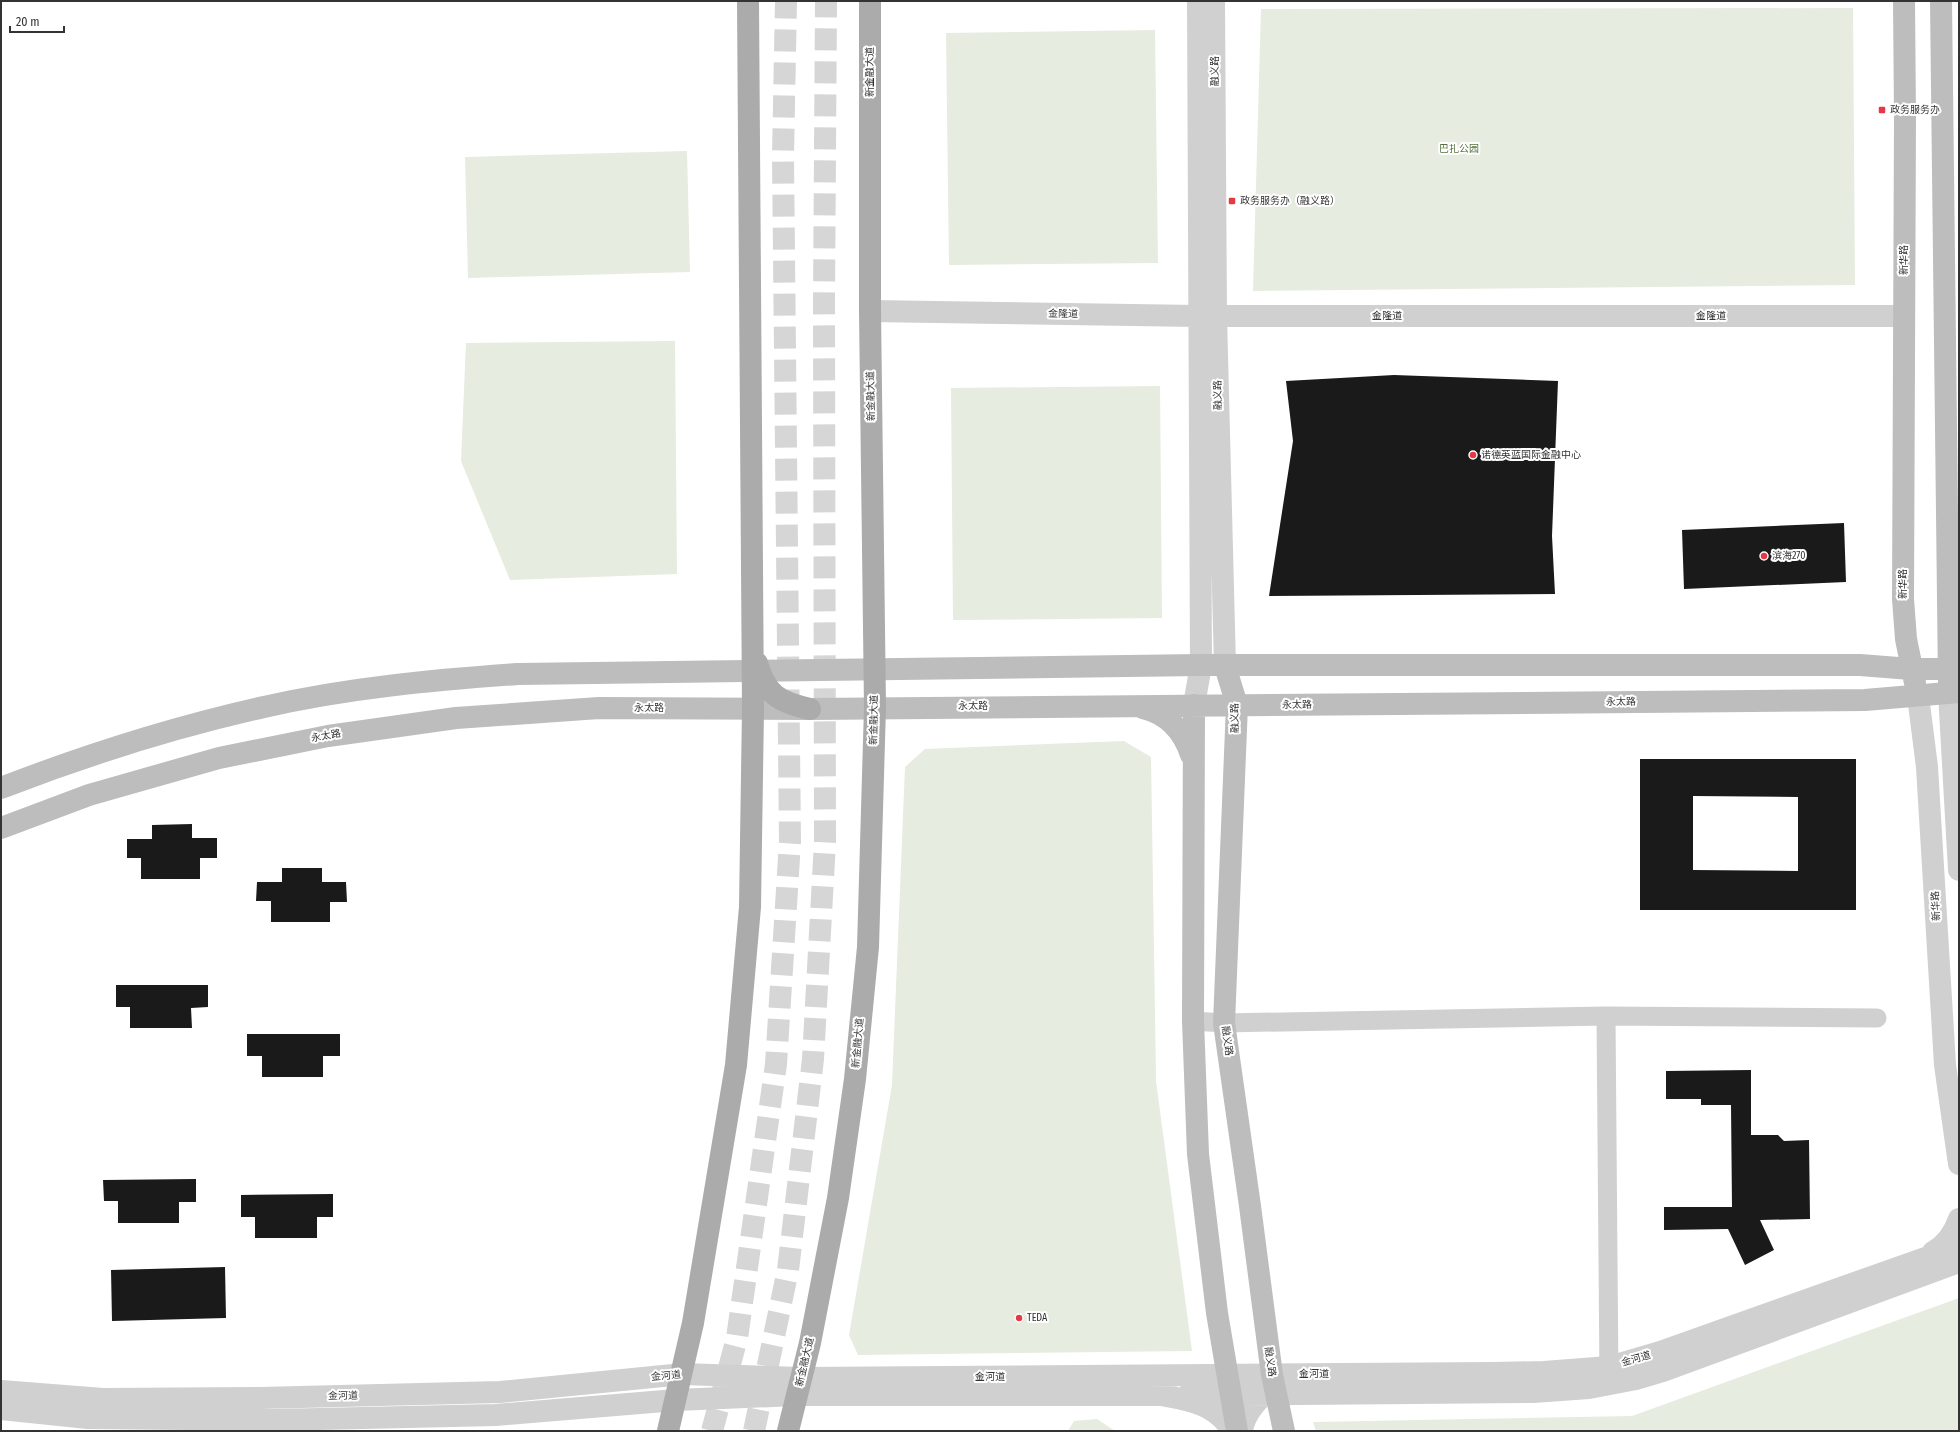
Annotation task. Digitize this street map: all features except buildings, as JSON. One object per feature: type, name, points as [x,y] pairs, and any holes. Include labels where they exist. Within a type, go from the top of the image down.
[{"type":"main road","points":[[668,1431],[683,1374],[693,1323],[736,1065],[750,907],[753,709],[756,672],[753,646],[748,1]]},
{"type":"main road","name":"新金融大道","points":[[788,1431],[810,1343],[838,1198],[855,1079],[868,947],[875,707],[870,311],[870,1]]},
{"type":"main road","points":[[869,22],[878,1]]},
{"type":"main road","name":"新华路","points":[[1904,1],[1903,599],[1906,639],[1911,670],[1918,696]]},
{"type":"main road","points":[[1941,1],[1954,693]]},
{"type":"main road","points":[[1,788],[72,762],[210,721],[264,707],[354,690],[422,681],[518,674],[1201,665],[1860,665],[1911,670],[1954,670]]},
{"type":"main road","name":"融义路","points":[[1225,666],[1237,705],[1224,1023],[1250,1206],[1271,1388],[1284,1431]]},
{"type":"main road","points":[[756,672],[767,689],[784,702],[810,709]]},
{"type":"main road","name":"永太路","points":[[1,828],[90,795],[219,758],[328,736],[381,727],[456,718],[599,708],[810,709],[875,707],[1865,700],[1954,693]]},
{"type":"main road","points":[[1127,705],[1156,711],[1172,722],[1180,730],[1187,743],[1195,767]]},
{"type":"main road","name":"融义路","points":[[1194,705],[1193,1021],[1198,1154],[1217,1313],[1237,1431]]},
{"type":"street","name":"融义路","points":[[1198,1],[1207,316],[1225,666]]},
{"type":"street","name":"融义路","points":[[1194,705],[1201,665],[1214,1]]},
{"type":"street","points":[[1894,1],[1904,36]]},
{"type":"street","name":"金隆道","points":[[870,311],[1207,316],[1903,316]]},
{"type":"street","points":[[1954,693],[1959,870]]},
{"type":"street","name":"新华路","points":[[1918,696],[1927,767],[1945,1065],[1959,1164]]},
{"type":"street","points":[[1606,1016],[1609,1376]]},
{"type":"street","points":[[1193,1021],[1224,1023],[1606,1016],[1877,1018]]},
{"type":"street","points":[[1921,1258],[1945,1243],[1953,1233],[1959,1219]]},
{"type":"street","name":"金河道","points":[[1,1391],[103,1399],[420,1394],[500,1392],[683,1374],[799,1386],[1228,1385],[1271,1388],[1533,1392],[1564,1391],[1609,1376],[1682,1345],[1921,1258],[1959,1246]]},
{"type":"street","name":"金河道","points":[[1271,1388],[1296,1378],[1319,1374],[1544,1372],[1609,1376],[1663,1371],[1959,1262]]},
{"type":"street","name":"金河道","points":[[1161,1395],[1228,1385]]},
{"type":"street","points":[[799,1386],[1161,1395],[1204,1405],[1224,1420],[1232,1431]]},
{"type":"street","name":"金河道","points":[[1,1409],[88,1418],[283,1420],[496,1415],[676,1400],[799,1386]]},
{"type":"street","points":[[1242,1431],[1248,1413],[1271,1388]]},
{"type":"green space","name":"巴扎公园","points":[[1853,8],[1855,285],[1253,291],[1261,9]]},
{"type":"green space","points":[[1155,30],[1158,263],[949,265],[946,33]]},
{"type":"green space","points":[[687,151],[690,272],[468,278],[465,157]]},
{"type":"green space","points":[[675,341],[677,574],[510,580],[461,461],[466,343]]},
{"type":"green space","points":[[1160,386],[1162,618],[953,620],[951,388]]},
{"type":"green space","points":[[1124,741],[1151,757],[1156,1081],[1192,1351],[858,1355],[849,1335],[892,1085],[905,767],[925,749]]},
{"type":"green space","points":[[1959,1298],[1959,1431],[1316,1431],[1313,1422],[1632,1416]]},
{"type":"green space","points":[[1097,1419],[1115,1431],[1068,1431],[1074,1421]]},
{"type":"tunnel","points":[[712,1431],[737,1338],[776,1064],[790,842],[783,156],[786,1]]},
{"type":"tunnel","points":[[754,1431],[788,1270],[813,1059],[825,842],[824,303],[826,1]]},
{"type":"place","name":"政务服务办","points":[[1882,110]]},
{"type":"place","name":"政务服务办（融义路）","points":[[1232,201]]},
{"type":"place","name":"诺德英蓝国际金融中心","points":[[1473,455]]},
{"type":"place","name":"滨海270","points":[[1764,556]]},
{"type":"place","name":"TEDA","points":[[1019,1318]]}]
